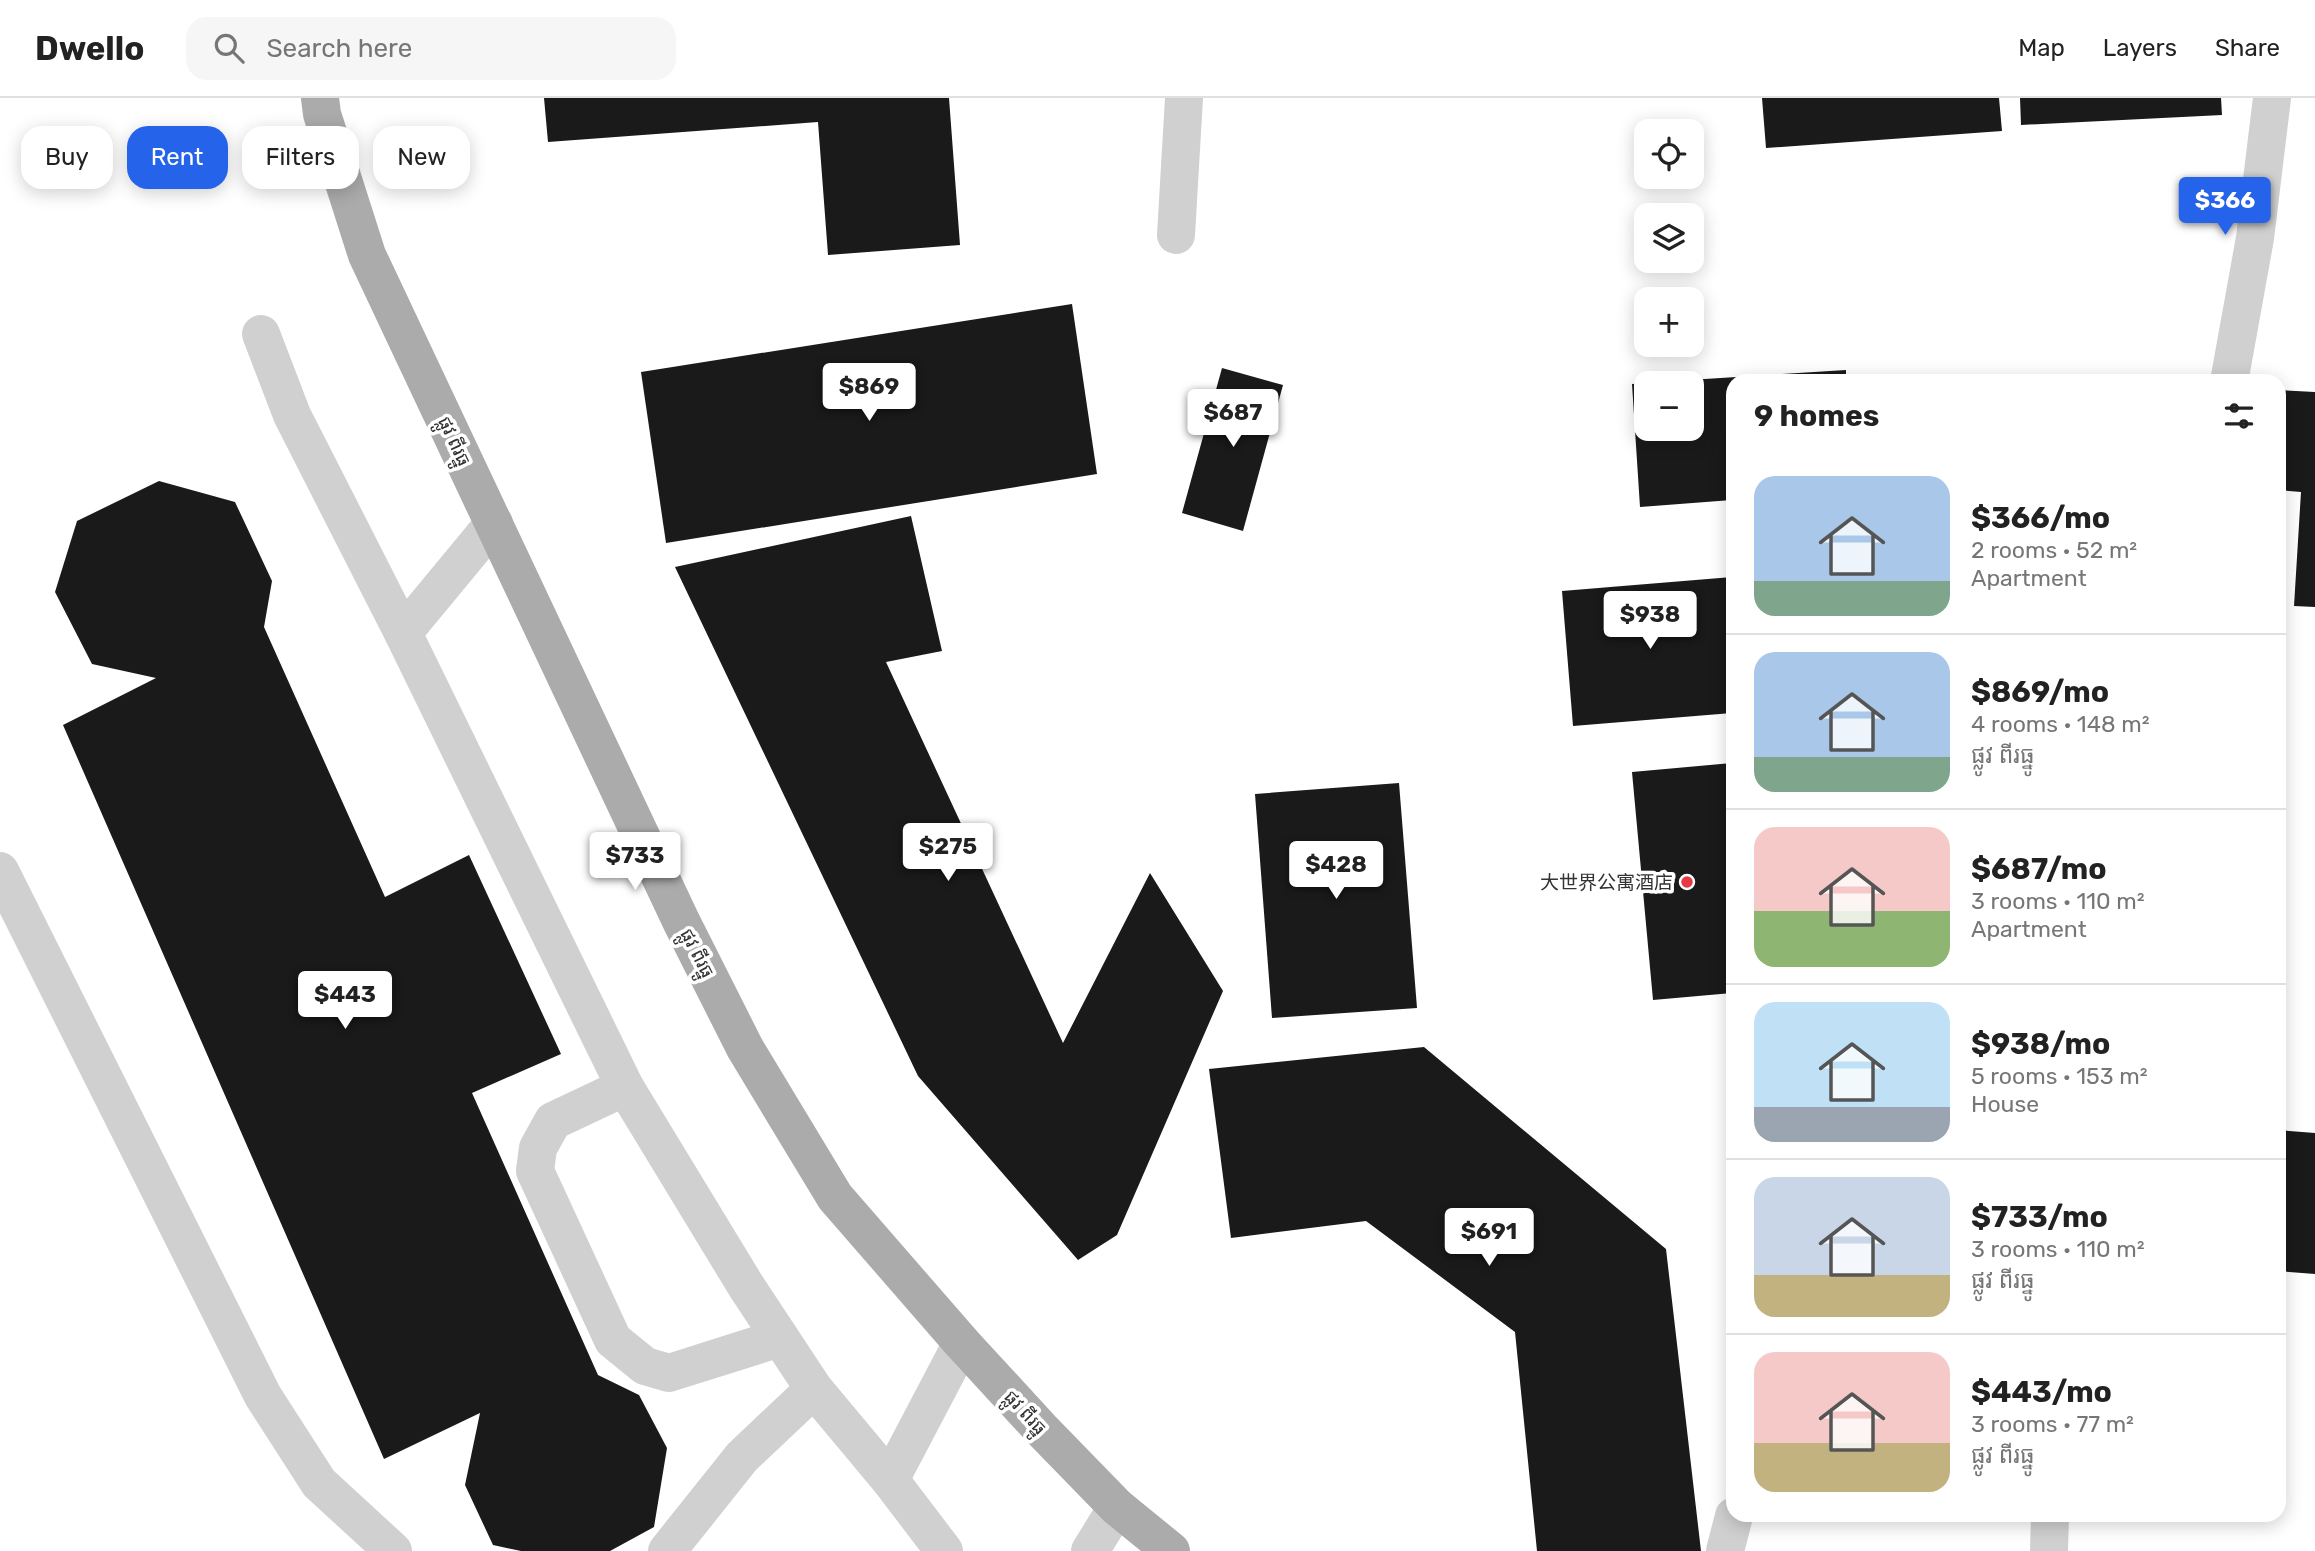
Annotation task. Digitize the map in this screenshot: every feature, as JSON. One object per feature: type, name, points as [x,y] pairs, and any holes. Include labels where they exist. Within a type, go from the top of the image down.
[{"type":"main road","name":"ផ្លូវ ពីរធ្នូ","points":[[320,98],[322,114],[367,255],[681,921],[745,1048],[835,1197],[962,1343],[1117,1507],[1171,1551]]},
{"type":"street","points":[[1176,235],[1184,98]]},
{"type":"street","points":[[2231,374],[2255,238],[2272,98]]},
{"type":"street","points":[[261,334],[292,415],[403,633],[625,1087],[780,1339],[814,1389],[890,1480],[944,1551]]},
{"type":"street","points":[[403,633],[494,523]]},
{"type":"street","points":[[0,872],[263,1396],[319,1483],[393,1551]]},
{"type":"street","points":[[625,1087],[553,1121],[538,1148],[536,1171],[613,1340],[645,1366],[669,1373],[780,1339]]},
{"type":"street","points":[[890,1480],[962,1343]]},
{"type":"street","points":[[667,1551],[742,1457],[814,1389]]},
{"type":"street","points":[[1090,1551],[1117,1507]]},
{"type":"street","points":[[1725,1551],[1732,1522]]},
{"type":"street","points":[[2049,1551],[2050,1522]]},
{"type":"building","points":[[544,98],[949,98],[960,245],[828,255],[818,122],[548,142]]},
{"type":"building","points":[[1762,98],[1999,98],[2002,131],[1766,148]]},
{"type":"building","points":[[2020,98],[2221,98],[2222,115],[2021,125]]},
{"type":"building","points":[[1072,304],[1097,474],[666,543],[641,372]]},
{"type":"building","points":[[1222,368],[1283,385],[1243,531],[1182,513]]},
{"type":"building","points":[[1846,370],[1846,374],[1783,374]]},
{"type":"building","points":[[1726,378],[1726,500],[1640,507],[1636,441],[1704,441],[1704,379]]},
{"type":"building","points":[[1632,384],[1634,384],[1634,415]]},
{"type":"building","points":[[2286,390],[2315,392],[2315,607],[2294,606],[2301,492],[2286,491]]},
{"type":"building","points":[[159,481],[235,502],[272,581],[264,627],[385,897],[469,855],[561,1054],[472,1093],[598,1375],[639,1395],[667,1448],[654,1527],[610,1551],[521,1551],[493,1545],[465,1485],[480,1413],[384,1459],[63,725],[156,678],[92,664],[55,592],[77,521]]},
{"type":"building","points":[[911,516],[942,651],[886,662],[1063,1043],[1150,873],[1223,991],[1117,1235],[1078,1260],[918,1076],[675,567]]},
{"type":"building","points":[[1726,577],[1726,713],[1573,726],[1562,591]]},
{"type":"building","name":"大世界公寓酒店","points":[[1726,764],[1726,994],[1653,1000],[1632,772]]},
{"type":"building","points":[[1399,783],[1417,1008],[1272,1018],[1255,794]]},
{"type":"building","points":[[1424,1047],[1666,1249],[1701,1551],[1537,1551],[1515,1332],[1366,1221],[1231,1238],[1209,1069]]},
{"type":"building","points":[[2286,1131],[2315,1133],[2315,1274],[2286,1272]]},
{"type":"place","name":"大世界公寓酒店","points":[[1687,882]]}]
